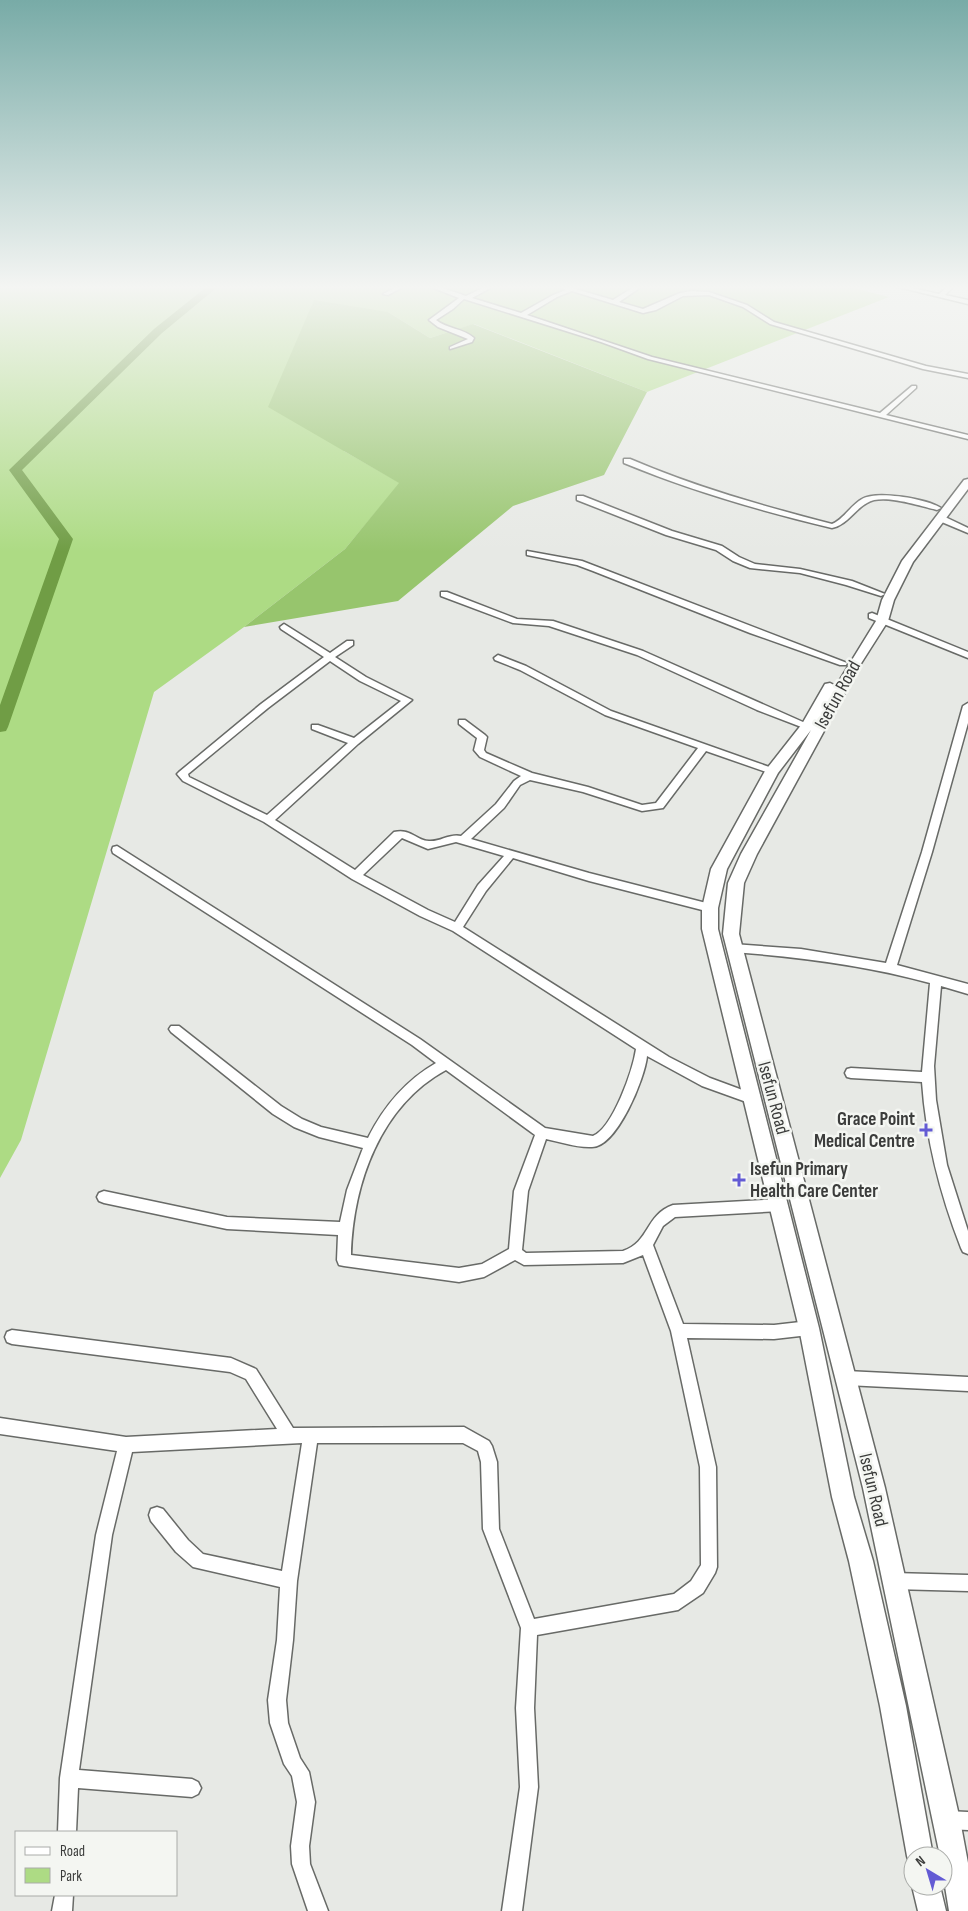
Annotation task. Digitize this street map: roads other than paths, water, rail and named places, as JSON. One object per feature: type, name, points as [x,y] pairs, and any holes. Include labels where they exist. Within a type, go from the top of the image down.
[{"type":"street","points":[[716,374],[968,437]]},
{"type":"street","points":[[882,415],[914,387]]},
{"type":"street","points":[[627,461],[672,480],[776,512],[832,526],[837,525],[865,500],[871,498],[904,499],[938,513],[968,531]]},
{"type":"street","name":"Isefun Road","points":[[963,1911],[947,1820],[874,1488],[733,948],[731,919],[736,883],[749,854],[854,665],[908,561],[938,513],[968,471]]},
{"type":"street","name":"Isefun Road","points":[[918,1846],[893,1706],[861,1560],[843,1497],[809,1328],[780,1205],[710,929],[710,908],[719,869],[772,770],[807,726],[843,663],[877,619],[881,594],[900,558],[938,513],[968,482]]},
{"type":"street","points":[[580,498],[669,533],[719,548],[736,559],[753,566],[800,571],[849,583],[881,594]]},
{"type":"street","points":[[530,553],[579,563],[753,631],[843,663]]},
{"type":"street","points":[[444,594],[516,621],[550,623],[640,653],[760,708],[807,726]]},
{"type":"street","points":[[877,619],[968,655]]},
{"type":"street","points":[[268,820],[355,742],[407,700],[363,679],[328,658],[284,627]]},
{"type":"street","points":[[350,643],[328,658],[182,774],[186,779],[268,820],[356,876],[424,913],[457,928],[665,1062],[706,1082],[752,1099]]},
{"type":"street","points":[[498,658],[523,668],[608,713],[772,770]]},
{"type":"street","points":[[890,968],[968,706]]},
{"type":"street","points":[[462,722],[482,737],[479,750],[483,755],[529,776],[585,789],[642,808],[658,806],[704,747]]},
{"type":"street","points":[[315,726],[355,742]]},
{"type":"street","points":[[463,840],[500,806],[517,784],[529,776]]},
{"type":"street","points":[[356,876],[398,835],[403,834],[428,845],[456,838],[710,908]]},
{"type":"street","points":[[117,850],[334,988],[446,1064],[542,1133],[593,1142],[603,1138],[622,1110],[640,1065],[642,1048]]},
{"type":"street","points":[[457,928],[482,888],[511,854]]},
{"type":"street","points":[[733,948],[801,953],[890,968],[968,989]]},
{"type":"street","points":[[936,979],[928,1077],[934,1135],[950,1204],[968,1248]]},
{"type":"street","points":[[175,1028],[277,1110],[298,1123],[319,1132],[370,1144]]},
{"type":"street","points":[[640,1065],[665,1062]]},
{"type":"street","points":[[446,1064],[419,1080],[399,1100],[370,1144],[355,1188],[346,1229],[344,1260],[459,1275],[484,1270],[515,1253]]},
{"type":"street","points":[[851,1073],[928,1077]]},
{"type":"street","points":[[515,1253],[521,1191],[542,1133]]},
{"type":"street","points":[[104,1197],[227,1223],[346,1229]]},
{"type":"street","points":[[515,1253],[524,1259],[623,1257],[633,1255],[646,1245],[663,1214],[672,1211],[780,1205]]},
{"type":"street","points":[[530,1628],[678,1602],[698,1587],[709,1567],[708,1468],[678,1331],[646,1245]]},
{"type":"street","points":[[678,1331],[774,1332],[809,1328]]},
{"type":"street","points":[[12,1337],[231,1365],[251,1374],[290,1437]]},
{"type":"street","points":[[846,1378],[968,1384]]},
{"type":"street","points":[[0,1426],[126,1445],[311,1435],[464,1435],[484,1446],[489,1462],[492,1529],[530,1628],[525,1708],[529,1788],[512,1911]]},
{"type":"street","points":[[311,1435],[289,1580],[285,1640],[277,1700],[279,1723],[293,1764],[300,1772],[306,1802],[300,1846],[301,1864],[318,1911]]},
{"type":"street","points":[[67,1831],[68,1778],[104,1535],[126,1445]]},
{"type":"street","points":[[157,1515],[174,1533],[187,1553],[199,1561],[289,1580]]},
{"type":"street","points":[[893,1581],[968,1583]]},
{"type":"street","points":[[68,1778],[192,1788]]},
{"type":"street","points":[[947,1820],[968,1821]]},
{"type":"street","points":[[62,1911],[64,1896]]},
{"type":"street","points":[[928,1896],[932,1911]]},
{"type":"waterway","points":[[0,727],[66,539],[15,470],[114,374]]},
{"type":"place","name":"Grace Point Medical Centre","points":[[926,1130]]},
{"type":"place","name":"Isefun Primary Health Care Center","points":[[739,1180]]}]
